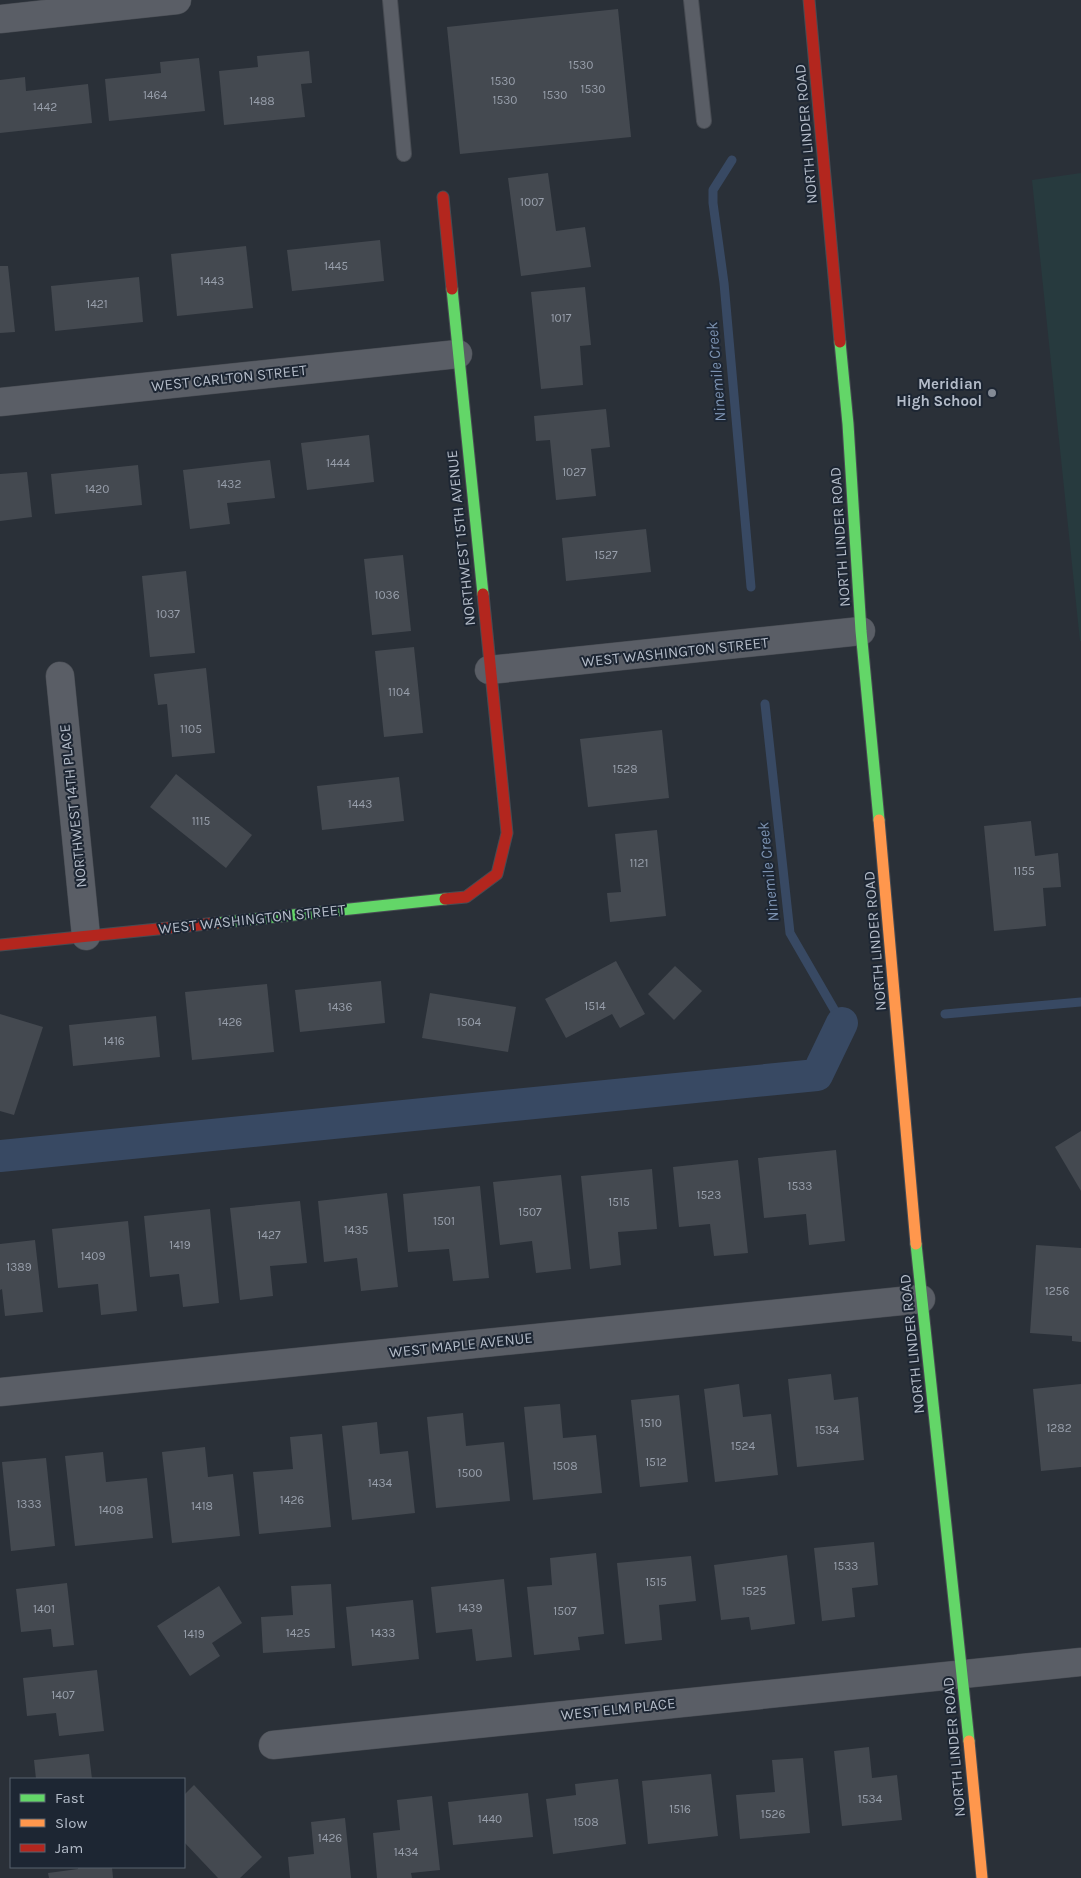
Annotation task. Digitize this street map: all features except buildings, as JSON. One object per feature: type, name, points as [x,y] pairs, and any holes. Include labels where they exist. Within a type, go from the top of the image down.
[{"type":"main road","name":"NORTH LINDER ROAD","points":[[809,0],[848,424],[860,632],[893,969],[921,1299],[963,1674],[982,1878]]},
{"type":"main road","name":"NORTHWEST 15TH AVENUE","points":[[443,197],[489,670],[507,833],[497,874]]},
{"type":"main road","name":"WEST WASHINGTON STREET","points":[[0,945],[466,896],[497,874]]},
{"type":"street","points":[[0,19],[162,1]]},
{"type":"street","name":"WEST CARLTON STREET","points":[[0,402],[458,354]]},
{"type":"street","name":"WEST WASHINGTON STREET","points":[[489,670],[860,632]]},
{"type":"street","name":"NORTHWEST 14TH PLACE","points":[[60,676],[86,936]]},
{"type":"street","name":"WEST MAPLE AVENUE","points":[[0,1392],[921,1299]]},
{"type":"street","name":"WEST ELM PLACE","points":[[273,1745],[1081,1662]]},
{"type":"lane","points":[[390,0],[404,154]]},
{"type":"lane","points":[[691,0],[704,121]]},
{"type":"green space","points":[[1081,173],[1081,641],[1080,641],[1032,180]]},
{"type":"waterway","name":"Ninemile Creek","points":[[732,160],[713,190],[713,203],[724,283],[751,587]]},
{"type":"waterway","name":"Ninemile Creek","points":[[765,704],[790,933],[842,1023],[844,1022]]},
{"type":"waterway","name":"Ninemile Creek","points":[[945,1014],[1081,1002]]},
{"type":"waterway","points":[[0,1156],[817,1075],[842,1023]]},
{"type":"traffic: fast","points":[[452,289],[483,594]]},
{"type":"traffic: fast","points":[[840,342],[848,424],[861,631],[879,820]]},
{"type":"traffic: fast","points":[[217,923],[445,899]]},
{"type":"traffic: fast","points":[[916,1244],[969,1741]]},
{"type":"traffic: slow","points":[[879,820],[916,1244]]},
{"type":"traffic: slow","points":[[969,1741],[982,1878]]},
{"type":"traffic: jam","points":[[809,0],[840,342]]},
{"type":"traffic: jam","points":[[443,197],[452,289]]},
{"type":"traffic: jam","points":[[445,899],[466,897],[497,874],[507,833],[483,594]]},
{"type":"traffic: jam","points":[[0,945],[217,923]]},
{"type":"place","name":"Meridian High School","points":[[992,393]]}]
